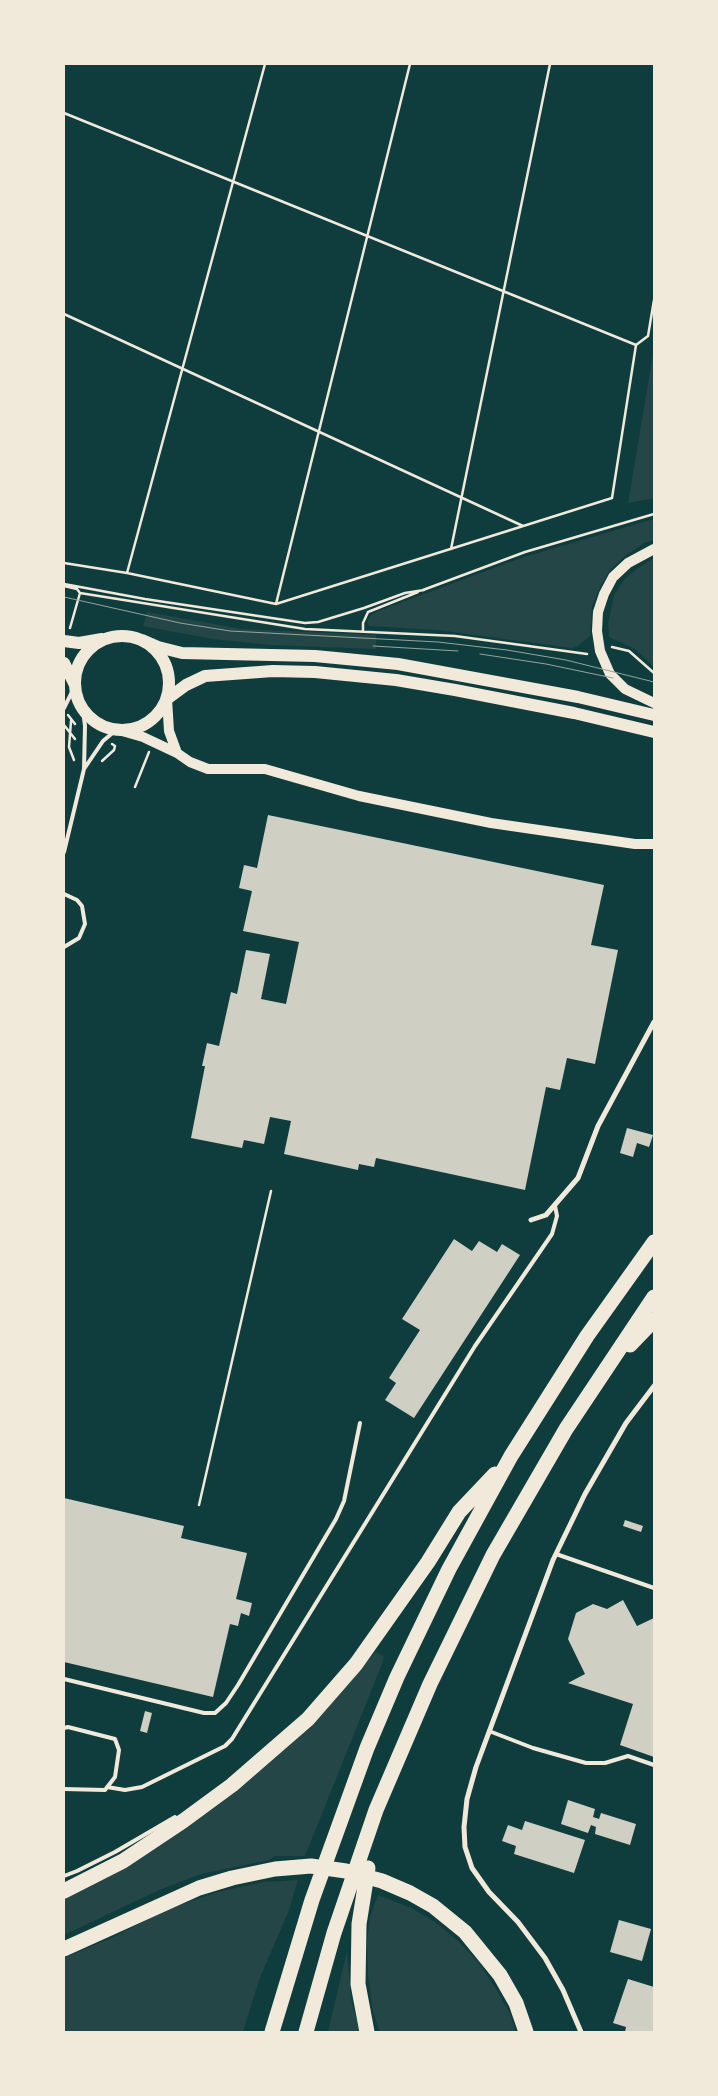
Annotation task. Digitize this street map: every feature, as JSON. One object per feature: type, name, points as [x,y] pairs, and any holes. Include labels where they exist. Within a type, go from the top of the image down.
[{"type":"highway","points":[[272,2032],[312,1900],[368,1748],[398,1677],[449,1569],[511,1456],[587,1336],[654,1242]]},
{"type":"highway","points":[[306,2032],[334,1933],[376,1810],[430,1684],[493,1555],[566,1429],[600,1375],[654,1297]]},
{"type":"highway","points":[[600,1375],[654,1320]]},
{"type":"highway","points":[[64,1891],[122,1861],[183,1821],[232,1785],[308,1719],[356,1664],[428,1562],[459,1512],[511,1456]]},
{"type":"highway","points":[[367,2032],[358,1984],[359,1924],[376,1810]]},
{"type":"highway","points":[[64,1948],[199,1888],[232,1878],[275,1869],[311,1866],[346,1871],[382,1881],[410,1893],[432,1906],[465,1932],[500,1975],[516,2003],[526,2032]]},
{"type":"main road","points":[[654,549],[628,563],[613,578],[604,594],[598,612],[596,631],[600,650],[608,669],[620,685],[638,697],[654,704]]},
{"type":"main road","points":[[65,642],[79,643],[128,636],[182,653],[315,656],[398,664],[578,697],[654,714]]},
{"type":"main road","points":[[75,686],[76,672],[86,654],[101,641],[114,637]]},
{"type":"main road","points":[[142,640],[154,648],[163,658],[168,671],[170,685],[167,699],[169,731],[177,753]]},
{"type":"main road","points":[[64,663],[75,686],[83,710],[100,725],[134,733],[177,753],[190,762],[208,769],[265,769],[359,796],[491,823],[635,844],[654,844]]},
{"type":"main road","points":[[119,730],[137,728],[150,722],[160,712],[167,699],[186,685],[205,676],[273,672],[314,672],[396,680],[455,690],[574,712],[654,732]]},
{"type":"street","points":[[531,1220],[546,1215],[578,1178],[598,1126],[654,1022]]},
{"type":"street","points":[[581,2032],[563,1990],[546,1958],[518,1922],[489,1892],[472,1868],[465,1848],[464,1827],[467,1799],[489,1731],[556,1554],[585,1494],[617,1439],[654,1386]]},
{"type":"lane","points":[[64,708],[75,686]]},
{"type":"lane","points":[[64,852],[84,769],[85,726],[83,710]]},
{"type":"lane","points":[[84,769],[103,741],[119,730]]},
{"type":"lane","points":[[64,890],[82,906],[85,924],[79,938],[64,947]]},
{"type":"lane","points":[[64,894],[69,895]]},
{"type":"lane","points":[[64,1789],[106,1790],[108,1788],[126,1790],[142,1787],[225,1746],[232,1739],[475,1346],[552,1234],[557,1216],[554,1206]]},
{"type":"lane","points":[[64,1679],[204,1713],[215,1713],[226,1703],[238,1685],[336,1519],[344,1500],[360,1422]]},
{"type":"lane","points":[[556,1554],[654,1588]]},
{"type":"lane","points":[[64,1728],[68,1726],[115,1739],[119,1750],[115,1777],[108,1788]]},
{"type":"lane","points":[[489,1731],[533,1748],[586,1763],[605,1763],[628,1756],[654,1765]]},
{"type":"lane","points":[[64,1876],[115,1852],[232,1785]]},
{"type":"path","points":[[127,573],[265,64]]},
{"type":"path","points":[[276,604],[410,64]]},
{"type":"path","points":[[452,549],[461,496],[550,64]]},
{"type":"path","points":[[64,113],[636,345]]},
{"type":"path","points":[[64,563],[127,573],[276,604],[612,498],[636,345],[648,336],[654,300]]},
{"type":"path","points":[[64,314],[524,526]]},
{"type":"path","points":[[363,631],[363,623],[368,612],[525,552],[654,514]]},
{"type":"path","points":[[64,585],[305,623],[318,622],[405,593],[424,590]]},
{"type":"path","points":[[64,585],[77,589],[80,593],[305,630],[455,636],[577,654],[614,647],[629,651],[654,673]]},
{"type":"path","points":[[65,642],[80,593]]},
{"type":"path","points":[[305,623],[305,630]]},
{"type":"path","points":[[71,721],[70,753],[82,778]]},
{"type":"path","points":[[135,787],[148,752],[155,743]]},
{"type":"path","points":[[199,1505],[271,1191]]},
{"type":"shaded area","points":[[654,348],[654,498],[628,503]]},
{"type":"shaded area","points":[[654,519],[654,540],[644,543],[626,555],[610,570],[601,585],[592,606],[590,636],[578,646],[572,648],[438,630],[369,626],[367,622],[370,616],[376,612],[524,557]]},
{"type":"shaded area","points":[[654,558],[654,667],[635,649],[609,637],[608,624],[614,595],[624,580]]},
{"type":"shaded area","points":[[147,612],[242,629],[376,635],[376,649],[271,645],[213,639],[143,626]]},
{"type":"shaded area","points":[[376,1652],[384,1657],[382,1664],[305,1856],[275,1856],[269,1860],[201,1874],[159,1890],[64,1935],[64,1895],[237,1788],[286,1748]]},
{"type":"shaded area","points":[[298,1880],[289,1910],[259,1980],[243,2032],[64,2032],[64,1958],[118,1935],[165,1910],[218,1892],[263,1882]]},
{"type":"shaded area","points":[[378,1895],[411,1908],[435,1922],[459,1942],[478,1962],[496,1989],[510,2014],[516,2032],[380,2032],[373,2012],[368,1974],[367,1943],[370,1917]]},
{"type":"shaded area","points":[[347,1951],[351,1999],[360,2032],[328,2032]]},
{"type":"building","points":[[268,815],[604,885],[591,945],[618,950],[595,1064],[567,1058],[560,1090],[546,1087],[525,1190],[376,1158],[374,1167],[359,1164],[358,1170],[284,1154],[291,1121],[270,1117],[264,1144],[244,1140],[242,1148],[191,1138],[205,1066],[202,1066],[207,1043],[219,1046],[231,992],[237,994],[246,950],[270,954],[261,999],[286,1004],[299,942],[243,931],[252,891],[239,888],[244,865],[257,868]]},
{"type":"building","points":[[627,1128],[653,1135],[649,1147],[637,1143],[633,1157],[620,1153]]},
{"type":"building","points":[[454,1239],[472,1251],[479,1241],[497,1252],[502,1244],[520,1255],[414,1418],[385,1400],[396,1383],[389,1378],[420,1330],[402,1319]]},
{"type":"building","points":[[64,1498],[184,1526],[181,1538],[247,1553],[236,1599],[252,1603],[249,1616],[241,1613],[238,1626],[230,1624],[213,1697],[64,1662]]},
{"type":"building","points":[[625,1520],[643,1526],[641,1532],[623,1526]]},
{"type":"building","points":[[623,1600],[637,1626],[654,1618],[654,1757],[620,1745],[633,1704],[568,1683],[585,1674],[568,1639],[576,1613],[593,1604],[607,1609]]},
{"type":"building","points":[[145,1711],[152,1713],[147,1733],[140,1731]]},
{"type":"building","points":[[568,1800],[595,1809],[593,1817],[599,1819],[601,1813],[636,1824],[630,1845],[595,1834],[596,1827],[591,1825],[588,1833],[561,1824]]},
{"type":"building","points":[[525,1821],[585,1840],[574,1873],[514,1854],[516,1846],[502,1841],[508,1825],[522,1830]]},
{"type":"building","points":[[619,1920],[651,1929],[642,1961],[610,1952]]},
{"type":"building","points":[[628,1979],[654,1987],[654,2032],[625,2032],[626,2027],[613,2023]]},
{"type":"tram line","points":[[64,597],[180,623],[230,631],[438,642],[507,650],[566,660],[654,682]]},
{"type":"tram line","points":[[373,646],[458,651]]},
{"type":"tram line","points":[[480,654],[546,664],[613,678]]}]
